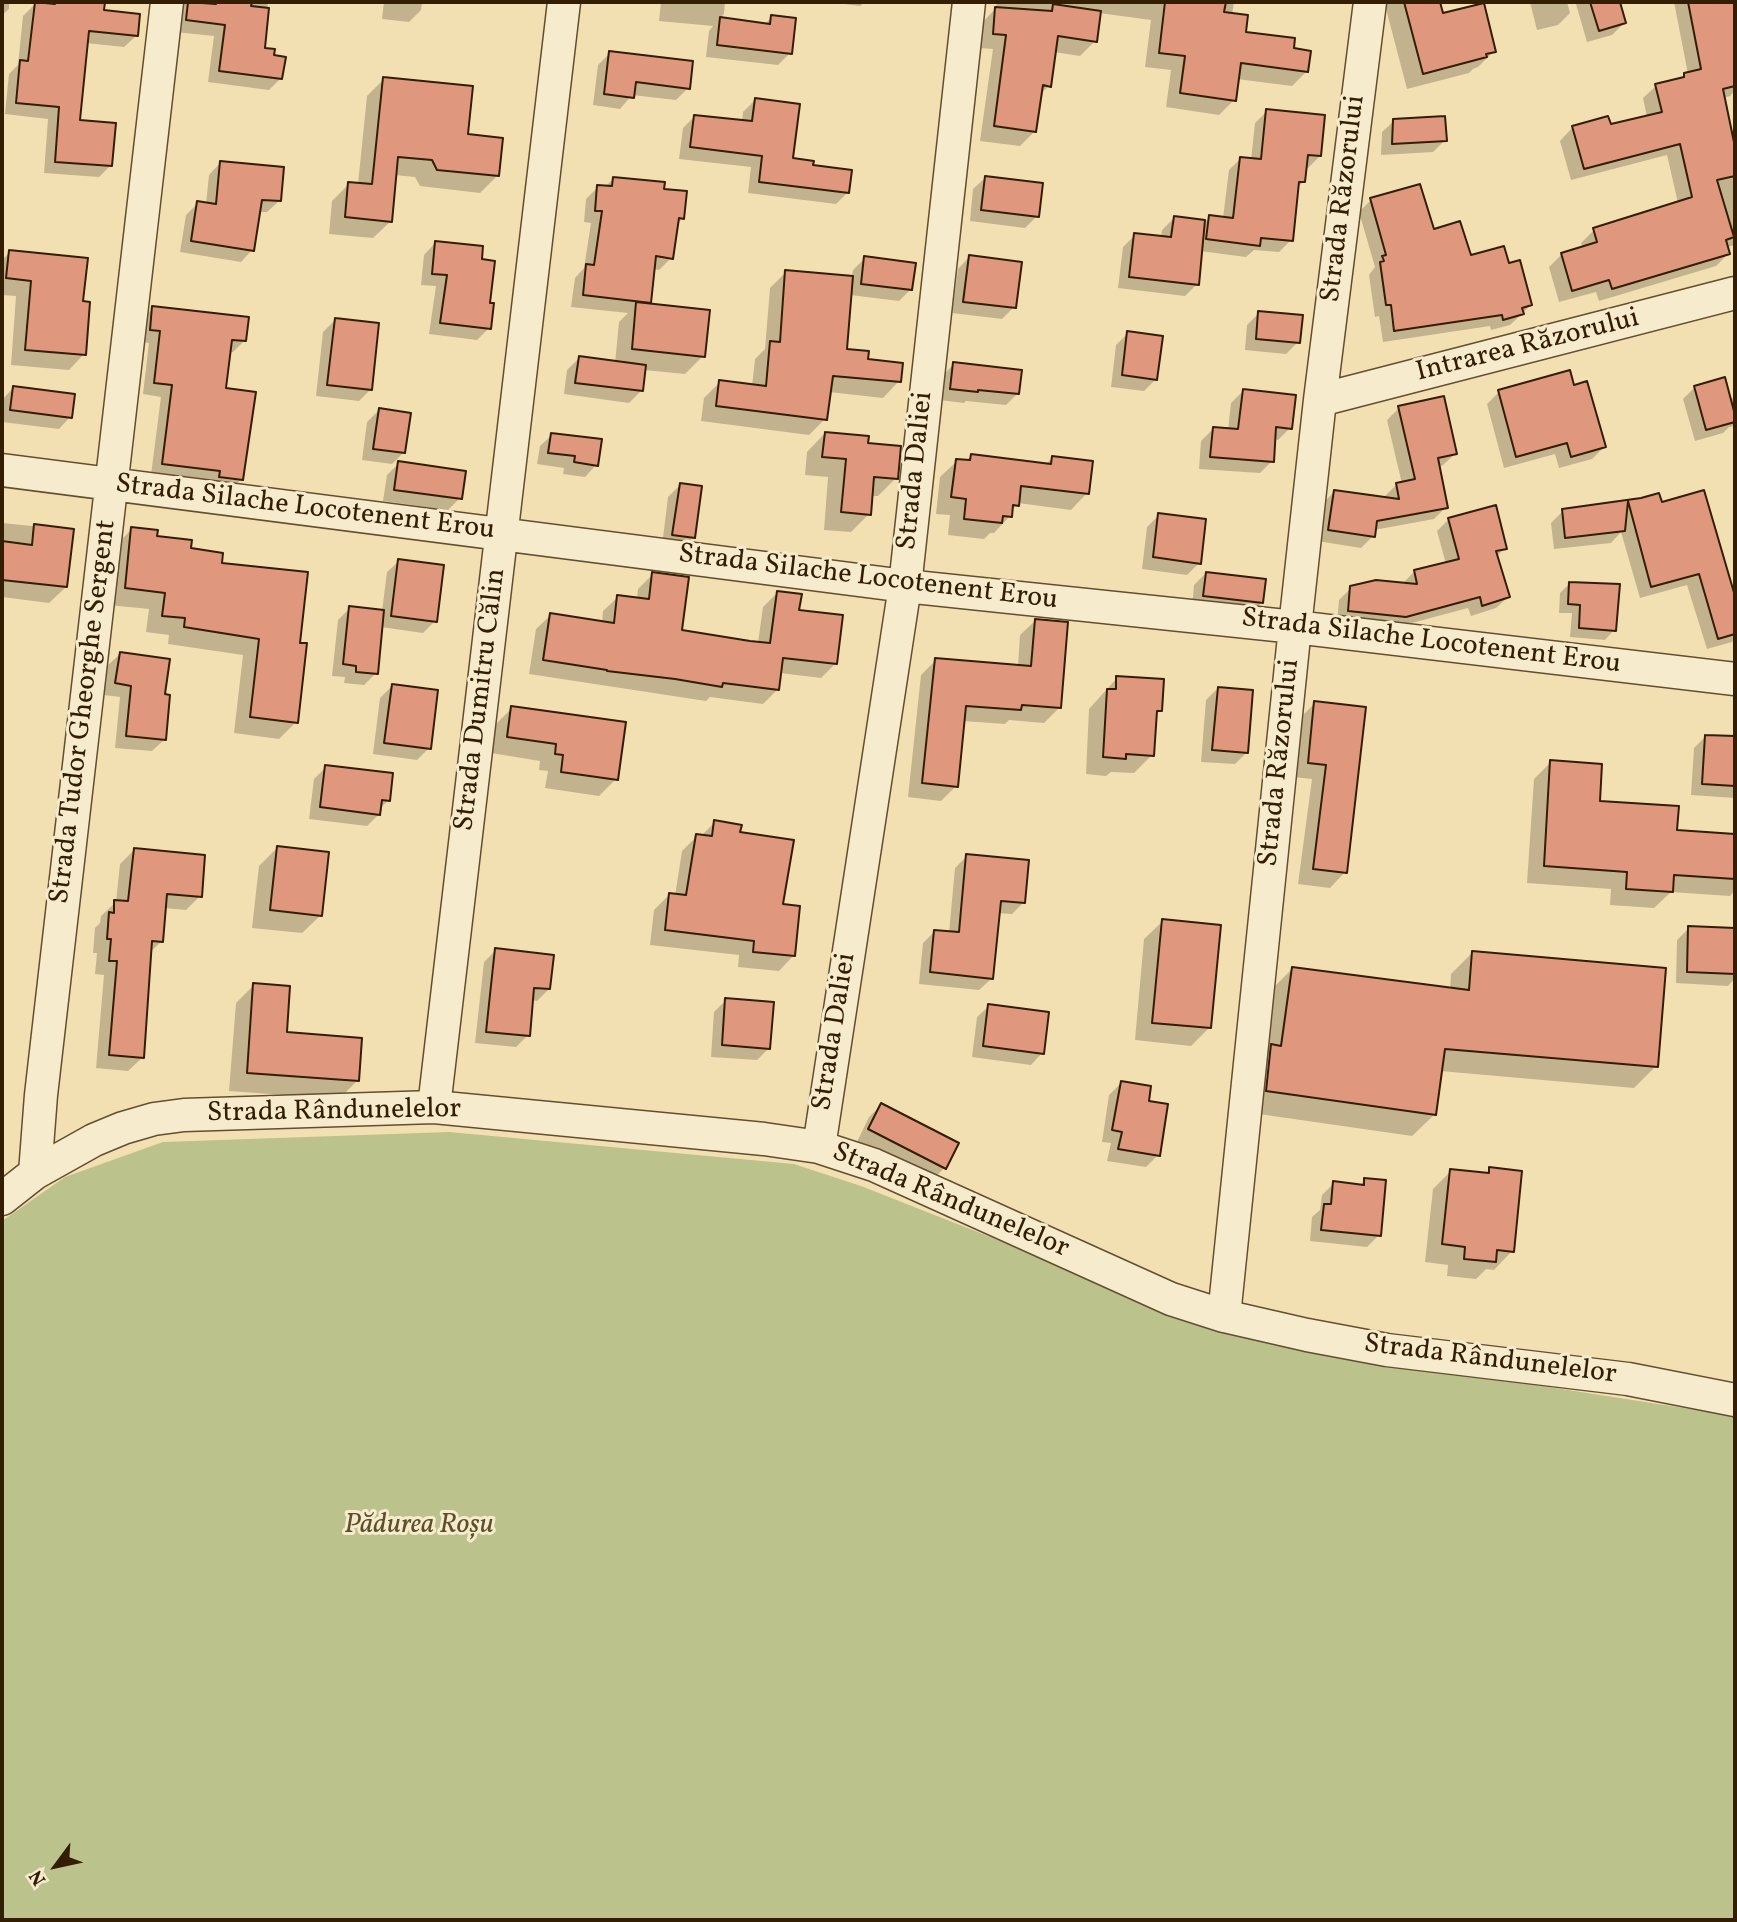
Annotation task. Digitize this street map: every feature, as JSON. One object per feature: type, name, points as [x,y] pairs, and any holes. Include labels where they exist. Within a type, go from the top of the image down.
[{"type":"street","name":"Strada Tudor Gheorghe Sergent","points":[[35,1173],[41,1095],[167,2]]},
{"type":"street","name":"Strada Dumitru Călin","points":[[434,1107],[564,2]]},
{"type":"street","name":"Strada Daliei","points":[[819,1147],[905,586],[969,2]]},
{"type":"street","name":"Strada Răzorului","points":[[1224,1316],[1320,400],[1370,2]]},
{"type":"street","name":"Intrarea Răzorului","points":[[1320,400],[1735,293]]},
{"type":"street","name":"Strada Silache Locotenent Erou","points":[[2,470],[905,586],[1295,627],[1735,679]]},
{"type":"street","name":"Strada Rândunelelor","points":[[2,1199],[35,1173],[94,1140],[154,1119],[184,1115],[434,1107],[764,1139],[819,1147],[874,1165],[1171,1299],[1224,1316],[1387,1350],[1628,1379],[1735,1400]]},
{"type":"green space","name":"Pădurea Roșu","points":[[449,1132],[794,1164],[861,1186],[1211,1324],[1305,1349],[1735,1416],[1735,1920],[2,1920],[2,1221],[65,1177],[163,1142]]},
{"type":"building","points":[[35,2],[105,2],[104,10],[140,14],[138,36],[89,31],[80,120],[116,123],[112,166],[55,162],[59,107],[16,103],[20,60],[28,61]]},
{"type":"building","points":[[188,2],[252,2],[251,6],[269,8],[265,48],[275,49],[274,55],[286,57],[282,79],[219,71],[225,25],[186,20]]},
{"type":"building","points":[[1165,2],[1226,2],[1224,12],[1248,15],[1246,32],[1295,38],[1294,48],[1311,51],[1308,72],[1241,63],[1236,101],[1180,93],[1185,56],[1159,53]]},
{"type":"building","points":[[1404,2],[1440,2],[1443,13],[1484,3],[1496,52],[1486,54],[1487,57],[1423,74]]},
{"type":"building","points":[[1590,2],[1620,2],[1626,23],[1599,31]]},
{"type":"building","points":[[1688,2],[1735,2],[1735,86],[1723,89],[1735,147],[1735,176],[1717,180],[1734,237],[1726,240],[1730,254],[1612,289],[1609,280],[1572,291],[1561,253],[1597,242],[1593,228],[1692,197],[1680,144],[1584,169],[1572,126],[1608,116],[1611,124],[1662,112],[1655,84],[1684,77],[1684,73],[1701,69]]},
{"type":"building","points":[[1053,4],[1101,11],[1097,42],[1058,36],[1051,87],[1043,85],[1036,132],[994,126],[1006,35],[993,34],[995,7],[1052,11]]},
{"type":"building","points":[[771,15],[796,18],[792,54],[717,45],[720,17],[770,24]]},
{"type":"building","points":[[609,51],[693,61],[690,89],[636,82],[634,98],[604,94]]},
{"type":"building","points":[[383,77],[473,86],[468,134],[503,138],[499,176],[437,170],[432,160],[398,157],[392,222],[345,217],[348,182],[372,184]]},
{"type":"building","points":[[755,98],[800,104],[793,158],[814,161],[813,165],[852,170],[849,193],[759,182],[762,156],[690,147],[694,115],[752,121]]},
{"type":"building","points":[[1266,109],[1325,115],[1321,156],[1308,155],[1305,182],[1299,182],[1293,241],[1261,238],[1260,246],[1206,239],[1209,215],[1233,218],[1240,157],[1261,159]]},
{"type":"building","points":[[1445,116],[1447,141],[1392,144],[1393,119]]},
{"type":"building","points":[[220,161],[284,167],[281,201],[262,200],[254,251],[191,241],[197,201],[216,204]]},
{"type":"building","points":[[985,176],[1043,183],[1039,217],[981,210]]},
{"type":"building","points":[[613,177],[665,182],[664,189],[687,191],[684,219],[679,218],[673,259],[656,256],[651,303],[583,295],[586,264],[594,265],[602,211],[595,211],[597,185],[612,186]]},
{"type":"building","points":[[1420,184],[1434,229],[1460,221],[1471,255],[1504,246],[1509,263],[1520,260],[1532,305],[1522,308],[1524,314],[1503,320],[1502,315],[1394,331],[1391,305],[1386,305],[1380,262],[1384,261],[1382,256],[1386,255],[1370,198]]},
{"type":"building","points":[[1174,216],[1205,220],[1199,285],[1129,277],[1134,233],[1171,237]]},
{"type":"building","points":[[435,241],[483,246],[482,259],[495,261],[490,303],[494,303],[491,329],[440,323],[447,275],[432,274]]},
{"type":"building","points":[[9,250],[88,258],[83,301],[90,302],[86,355],[25,350],[31,281],[6,278]]},
{"type":"building","points":[[969,255],[1022,262],[1016,308],[963,302]]},
{"type":"building","points":[[864,256],[916,263],[912,290],[861,284]]},
{"type":"building","points":[[785,270],[853,276],[847,349],[869,351],[868,359],[903,363],[901,382],[833,376],[827,420],[716,406],[719,380],[766,386],[770,341],[780,342]]},
{"type":"building","points":[[636,302],[710,310],[705,357],[632,349]]},
{"type":"building","points":[[152,306],[249,317],[246,341],[232,340],[226,388],[256,392],[243,480],[219,477],[220,471],[162,464],[172,385],[154,383],[160,331],[150,330]]},
{"type":"building","points":[[1258,311],[1303,315],[1300,343],[1256,339]]},
{"type":"building","points":[[335,318],[379,323],[372,390],[327,385]]},
{"type":"building","points":[[1127,331],[1163,336],[1157,380],[1122,375]]},
{"type":"building","points":[[579,356],[646,365],[643,391],[575,383]]},
{"type":"building","points":[[953,362],[1022,370],[1019,394],[950,389]]},
{"type":"building","points":[[1570,370],[1574,385],[1587,381],[1606,447],[1571,457],[1567,443],[1516,457],[1498,390]]},
{"type":"building","points":[[1725,377],[1735,422],[1706,430],[1694,386]]},
{"type":"building","points":[[13,386],[75,394],[72,418],[10,410]]},
{"type":"building","points":[[1243,389],[1296,395],[1292,429],[1276,427],[1274,462],[1210,457],[1213,427],[1238,429]]},
{"type":"building","points":[[1444,396],[1457,454],[1438,458],[1448,508],[1377,521],[1375,537],[1328,530],[1334,490],[1399,499],[1396,483],[1415,479],[1398,406]]},
{"type":"building","points":[[379,408],[411,413],[405,453],[373,449]]},
{"type":"building","points":[[825,432],[869,436],[868,443],[901,446],[898,479],[874,477],[871,515],[841,512],[846,459],[822,457]]},
{"type":"building","points":[[551,433],[602,439],[598,466],[574,462],[575,456],[548,453]]},
{"type":"building","points":[[971,454],[1051,464],[1052,456],[1093,461],[1089,494],[1021,486],[1019,506],[1013,505],[1012,517],[1003,516],[1002,523],[964,519],[966,499],[951,497],[956,459],[970,460]]},
{"type":"building","points":[[398,461],[466,471],[462,499],[394,490]]},
{"type":"building","points":[[680,483],[702,486],[695,538],[672,535]]},
{"type":"building","points":[[1704,490],[1735,596],[1735,634],[1718,639],[1699,574],[1651,587],[1628,501],[1625,531],[1565,538],[1562,509],[1659,493],[1662,502]]},
{"type":"building","points":[[1496,505],[1507,549],[1496,551],[1510,597],[1482,606],[1480,597],[1406,617],[1348,611],[1350,586],[1376,580],[1417,584],[1414,570],[1459,559],[1448,518]]},
{"type":"building","points":[[1158,513],[1206,519],[1201,564],[1153,557]]},
{"type":"building","points":[[34,524],[74,529],[67,587],[2,580],[2,541],[32,545]]},
{"type":"building","points":[[131,527],[158,530],[157,536],[192,540],[191,548],[223,553],[222,563],[308,572],[300,643],[307,643],[298,723],[250,717],[259,639],[184,627],[185,618],[162,616],[165,593],[125,588]]},
{"type":"building","points":[[398,559],[444,565],[437,622],[391,616]]},
{"type":"building","points":[[652,572],[689,577],[682,630],[750,641],[770,643],[777,591],[802,594],[799,610],[843,615],[837,664],[783,658],[779,690],[723,683],[722,687],[543,660],[550,613],[614,623],[617,595],[649,599]]},
{"type":"building","points":[[1206,572],[1266,579],[1263,603],[1203,596]]},
{"type":"building","points":[[1569,582],[1620,584],[1616,631],[1579,628],[1580,605],[1568,604]]},
{"type":"building","points":[[349,606],[384,610],[378,674],[356,672],[356,666],[343,664]]},
{"type":"building","points":[[1035,619],[1068,622],[1061,708],[1022,705],[1021,710],[966,706],[958,787],[922,783],[935,658],[1031,666]]},
{"type":"building","points":[[120,652],[170,659],[165,694],[170,695],[166,740],[126,736],[131,686],[115,683]]},
{"type":"building","points":[[1116,676],[1164,679],[1162,711],[1157,711],[1154,756],[1126,754],[1126,759],[1103,757],[1107,689],[1116,689]]},
{"type":"building","points":[[392,684],[438,690],[431,749],[384,743]]},
{"type":"building","points":[[1218,687],[1253,690],[1248,753],[1212,750]]},
{"type":"building","points":[[1314,701],[1366,707],[1347,873],[1313,869],[1326,765],[1308,763]]},
{"type":"building","points":[[511,706],[626,722],[618,780],[561,772],[563,755],[555,754],[556,744],[507,737]]},
{"type":"building","points":[[1705,735],[1735,736],[1735,786],[1702,784]]},
{"type":"building","points":[[1550,760],[1602,764],[1600,801],[1679,806],[1677,830],[1735,834],[1735,879],[1674,875],[1673,892],[1626,889],[1627,872],[1544,866]]},
{"type":"building","points":[[325,765],[393,773],[390,801],[382,800],[380,815],[320,807]]},
{"type":"building","points":[[714,820],[742,825],[740,832],[794,840],[783,904],[800,906],[795,956],[753,952],[754,941],[665,930],[669,893],[686,895],[696,834],[712,836]]},
{"type":"building","points":[[277,846],[329,852],[322,916],[270,910]]},
{"type":"building","points":[[134,848],[205,855],[202,897],[167,894],[163,942],[152,941],[144,1058],[109,1055],[117,961],[109,961],[109,912],[114,913],[114,900],[128,901]]},
{"type":"building","points":[[966,854],[1029,860],[1025,903],[1001,901],[993,979],[930,972],[934,930],[959,932]]},
{"type":"building","points":[[1162,919],[1221,925],[1211,1028],[1152,1023]]},
{"type":"building","points":[[1688,926],[1735,928],[1735,974],[1687,972]]},
{"type":"building","points":[[495,948],[554,955],[550,989],[534,988],[530,1036],[486,1032]]},
{"type":"building","points":[[1472,951],[1666,968],[1658,1067],[1445,1049],[1436,1115],[1266,1091],[1271,1044],[1281,1046],[1292,967],[1469,990]]},
{"type":"building","points":[[253,983],[290,986],[287,1032],[362,1038],[359,1081],[247,1073]]},
{"type":"building","points":[[725,998],[774,1002],[770,1049],[722,1045]]},
{"type":"building","points":[[988,1004],[1049,1012],[1044,1054],[983,1046]]},
{"type":"building","points":[[1121,1081],[1151,1086],[1149,1101],[1168,1104],[1160,1156],[1118,1149],[1122,1132],[1112,1130]]},
{"type":"building","points":[[881,1103],[959,1143],[946,1169],[868,1129]]},
{"type":"building","points":[[1489,1167],[1522,1171],[1514,1252],[1497,1250],[1496,1262],[1464,1259],[1465,1247],[1442,1244],[1450,1169],[1489,1173]]},
{"type":"building","points":[[1364,1178],[1386,1180],[1381,1236],[1321,1230],[1324,1204],[1331,1204],[1333,1181],[1364,1185]]}]
